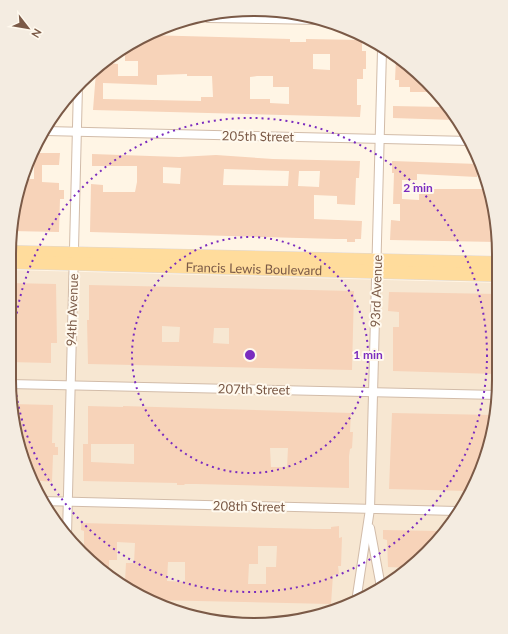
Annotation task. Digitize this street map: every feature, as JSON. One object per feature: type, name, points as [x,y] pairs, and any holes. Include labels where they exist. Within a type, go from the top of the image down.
[{"type":"main road","name":"Francis Lewis Boulevard","points":[[16,253],[73,259]]},
{"type":"main road","name":"Francis Lewis Boulevard","points":[[16,262],[73,259],[376,266],[492,263]]},
{"type":"main road","name":"Francis Lewis Boulevard","points":[[376,266],[492,275]]},
{"type":"street","points":[[222,18],[293,20]]},
{"type":"street","name":"93rd Avenue","points":[[357,594],[370,509],[382,53]]},
{"type":"street","name":"94th Avenue","points":[[67,528],[78,94]]},
{"type":"street","name":"205th Street","points":[[50,131],[463,141]]},
{"type":"street","name":"207th Street","points":[[16,384],[70,384],[491,395]]},
{"type":"street","name":"208th Street","points":[[49,501],[453,511]]},
{"type":"street","points":[[369,521],[380,582]]},
{"type":"shaded area","points":[[16,270],[492,283],[492,380],[490,411],[484,442],[474,471],[460,499],[443,525],[411,559],[386,578],[345,600],[316,610],[285,616],[254,618],[223,616],[192,610],[163,600],[135,586],[109,569],[75,537],[56,512],[34,471],[24,442],[18,411],[16,380]]},
{"type":"building","points":[[160,35],[290,39],[290,42],[306,42],[306,39],[357,40],[362,42],[362,51],[366,51],[366,69],[363,69],[363,79],[357,79],[357,105],[361,105],[360,117],[93,110],[96,76],[109,65],[111,63],[118,64],[118,76],[138,76],[138,61],[125,61],[125,54]],"holes":[[[313,54],[330,54],[330,70],[313,69]],[[187,74],[187,76],[212,76],[213,97],[201,97],[201,101],[103,99],[103,83],[157,85],[157,75]],[[273,76],[273,87],[289,87],[289,104],[270,103],[270,99],[250,99],[250,77]]]},
{"type":"building","points":[[396,63],[428,92],[410,92],[410,87],[399,87],[399,80],[395,80]]},
{"type":"building","points":[[393,106],[441,107],[451,120],[393,118]]},
{"type":"building","points":[[39,153],[60,153],[59,165],[42,165],[42,182],[59,183],[59,190],[64,190],[64,199],[60,199],[59,232],[17,231],[24,192],[28,179],[34,179],[34,164]]},
{"type":"building","points":[[92,154],[179,157],[216,155],[273,159],[360,161],[359,178],[356,178],[355,205],[337,204],[337,196],[314,195],[314,219],[362,221],[361,239],[355,239],[355,242],[347,242],[347,239],[90,232],[91,184],[103,185],[103,192],[135,192],[137,182],[137,166],[92,166]],"holes":[[[163,167],[181,168],[180,184],[163,183]],[[224,169],[289,171],[288,186],[223,185]],[[299,171],[320,171],[319,187],[298,186]]]},
{"type":"building","points":[[392,161],[474,164],[477,172],[477,177],[417,174],[417,180],[402,180],[402,199],[419,200],[419,189],[483,189],[490,223],[491,242],[390,240],[391,220],[400,221],[400,204],[393,204],[394,173],[392,173]]},
{"type":"building","points":[[16,283],[56,284],[57,343],[51,343],[51,363],[16,362]]},
{"type":"building","points":[[89,285],[354,291],[352,370],[88,364],[87,320],[89,320]],"holes":[[[162,326],[180,327],[179,342],[162,342]],[[214,328],[229,328],[229,344],[213,343]]]},
{"type":"building","points":[[389,292],[492,294],[492,374],[393,371],[393,327],[399,327],[399,312],[388,311]]},
{"type":"building","points":[[18,404],[53,405],[52,443],[55,443],[55,447],[58,447],[58,455],[53,455],[52,482],[39,481],[34,471],[24,442]]},
{"type":"building","points":[[88,406],[351,413],[350,432],[353,432],[352,448],[350,449],[349,456],[349,488],[196,484],[177,485],[177,483],[83,481],[83,444],[88,444]],"holes":[[[91,444],[134,444],[134,464],[91,462]],[[270,448],[288,448],[287,467],[271,467]]]},
{"type":"building","points":[[392,413],[489,415],[484,442],[474,471],[464,491],[389,489]]},
{"type":"building","points":[[81,523],[315,529],[331,529],[331,527],[339,526],[339,538],[342,537],[341,566],[338,566],[339,574],[333,575],[331,604],[164,600],[125,580],[126,563],[134,563],[135,543],[117,542],[117,560],[109,560],[109,569],[84,546],[84,531],[81,530]],"holes":[[[258,546],[277,546],[276,567],[266,567],[266,584],[248,584],[249,564],[258,564]],[[168,562],[185,562],[185,582],[167,581]]]},
{"type":"building","points":[[383,530],[438,531],[401,568],[388,567],[387,540],[383,539]]}]
